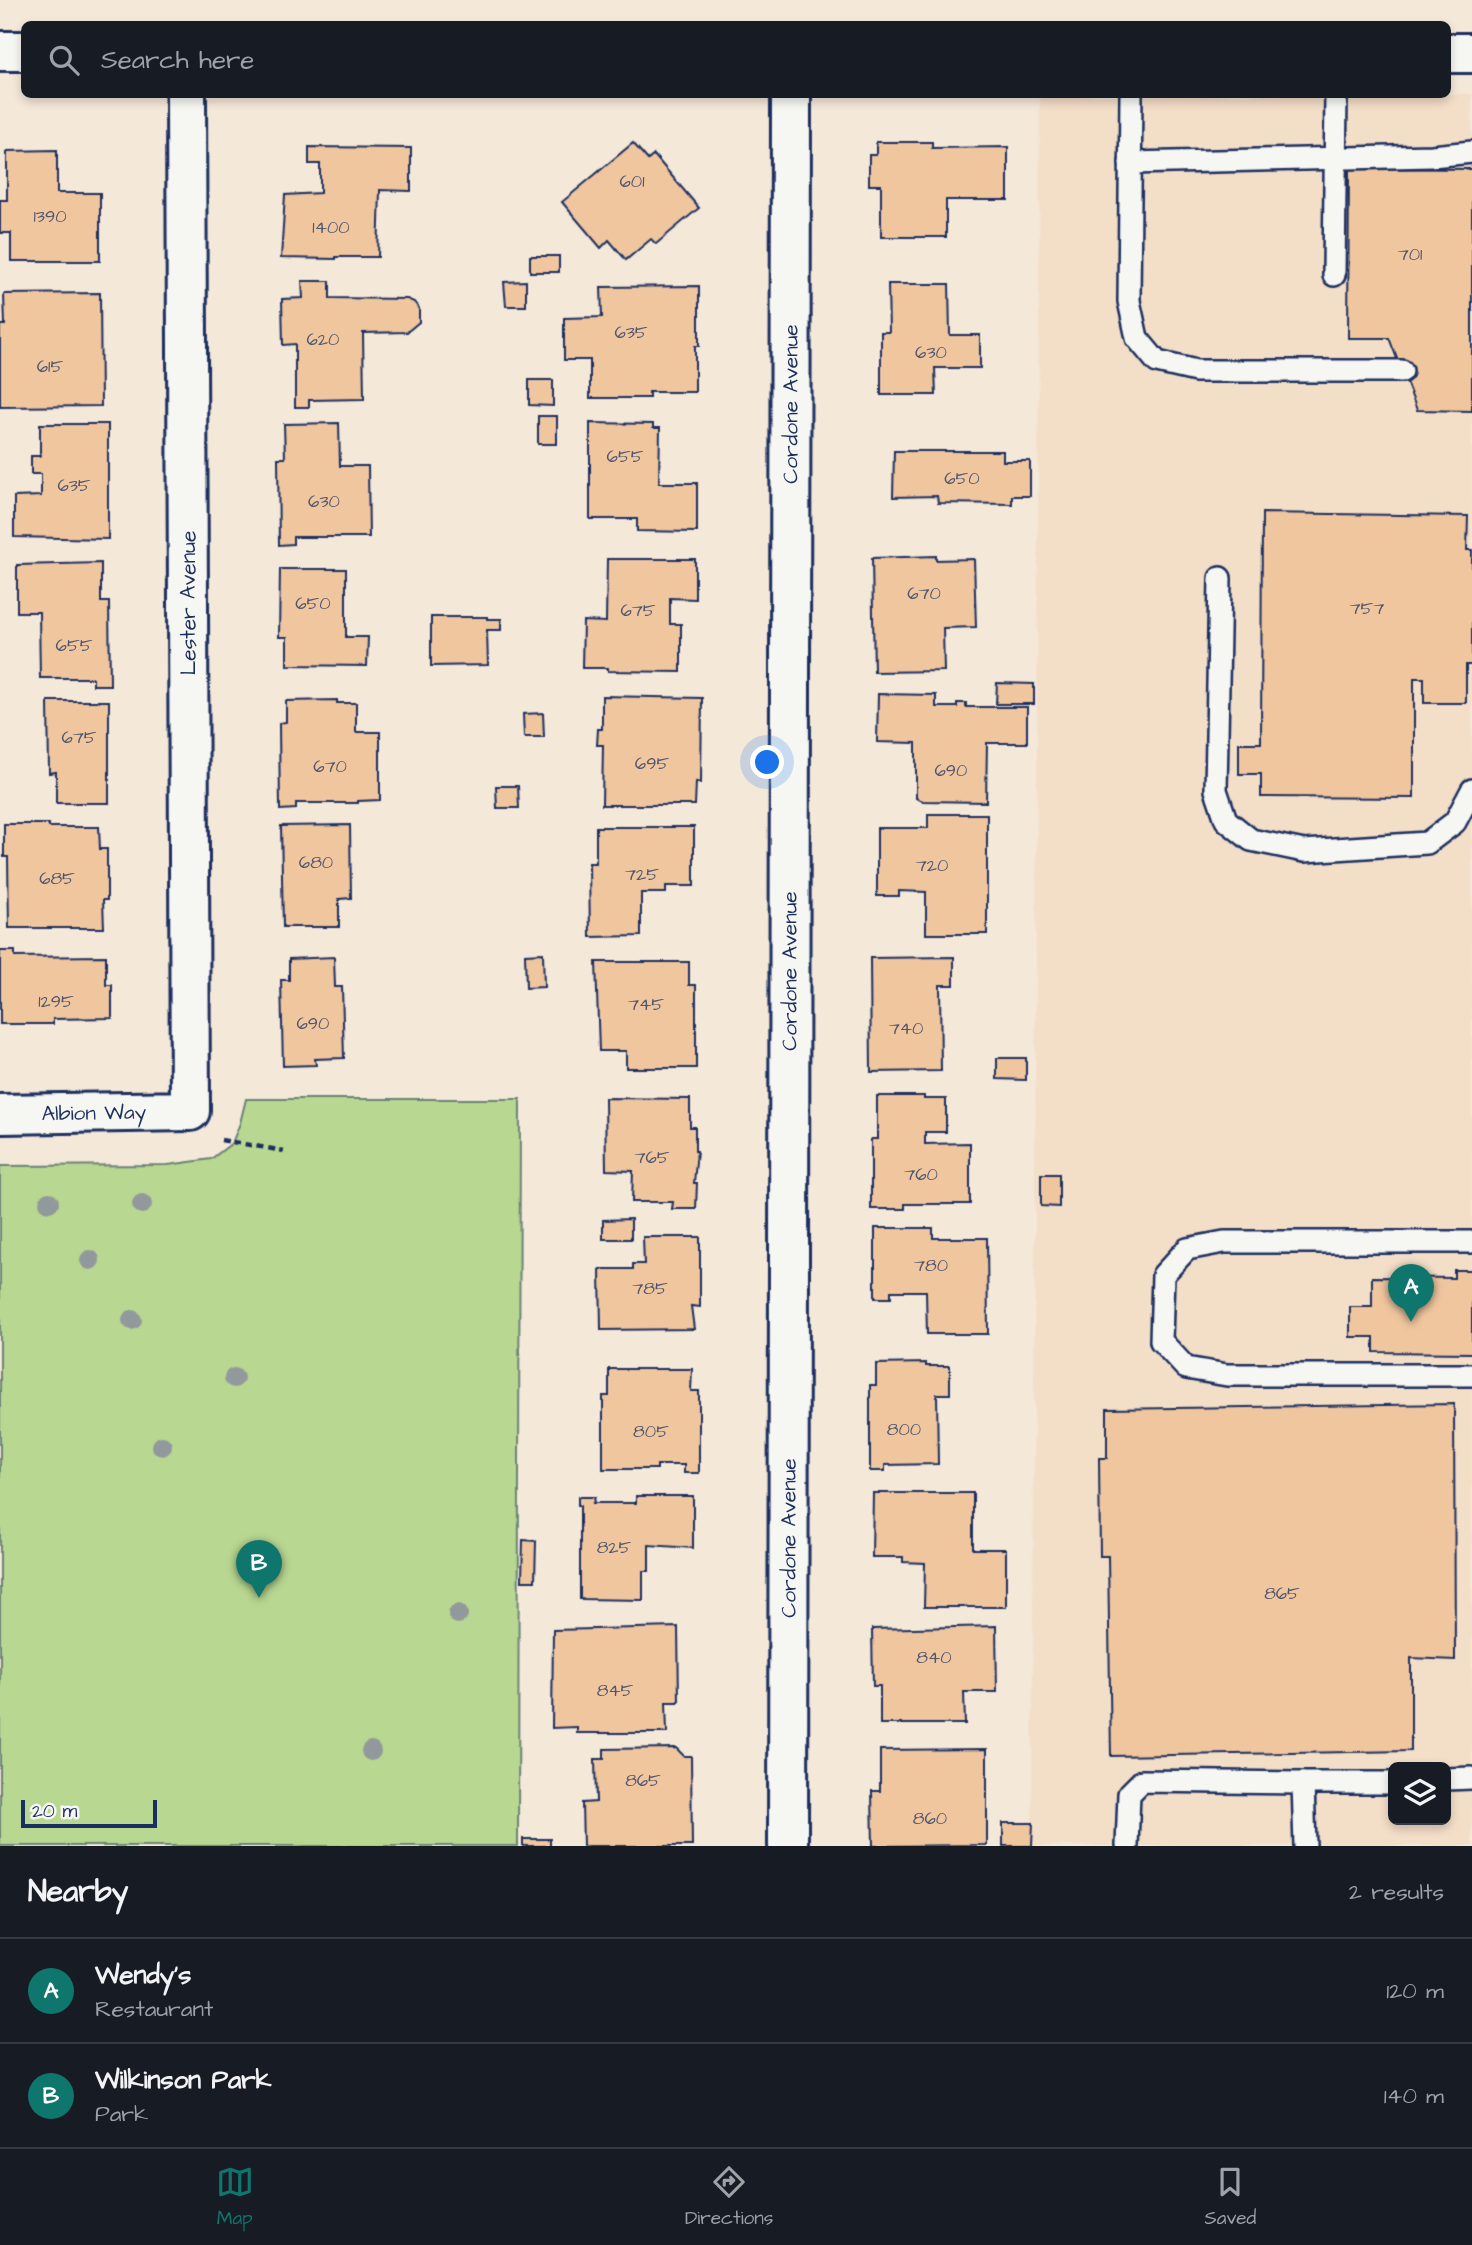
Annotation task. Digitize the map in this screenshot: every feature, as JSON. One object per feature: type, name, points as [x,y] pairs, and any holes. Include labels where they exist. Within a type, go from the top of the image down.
[{"type":"street","points":[[0,51],[21,51]]},
{"type":"street","points":[[1451,53],[1472,53]]},
{"type":"street","name":"Lester Avenue","points":[[186,98],[190,1111]]},
{"type":"street","name":"Cordone Avenue","points":[[788,1846],[792,98]]},
{"type":"street","name":"Albion Way","points":[[0,1114],[190,1111]]},
{"type":"lane","points":[[1131,98],[1129,301],[1137,338],[1157,362],[1196,371],[1402,371]]},
{"type":"lane","points":[[1334,275],[1336,98]]},
{"type":"lane","points":[[1130,163],[1471,153]]},
{"type":"lane","points":[[1220,578],[1216,790],[1226,820],[1251,840],[1304,851],[1427,843],[1455,822],[1472,790]]},
{"type":"lane","points":[[1472,1242],[1224,1242],[1187,1249],[1163,1275],[1161,1341],[1186,1368],[1227,1375],[1472,1375]]},
{"type":"lane","points":[[1451,1779],[1472,1778]]},
{"type":"lane","points":[[1127,1846],[1129,1794],[1142,1781],[1388,1783]]},
{"type":"lane","points":[[1303,1783],[1305,1846]]},
{"type":"path","points":[[220,1140],[284,1151]]},
{"type":"shaded area","points":[[1451,94],[1472,94],[1472,1846],[1032,1846],[1040,98],[1451,98]]},
{"type":"green space","points":[[246,1099],[520,1099],[518,1846],[0,1846],[0,1166],[168,1165],[211,1159],[232,1143]]},
{"type":"building","points":[[876,142],[932,142],[932,148],[1008,147],[1008,200],[946,200],[946,237],[881,237],[881,185],[869,185],[869,155],[876,155]]},
{"type":"building","points":[[633,143],[648,160],[654,155],[699,208],[656,244],[651,239],[626,260],[609,240],[601,248],[562,202]]},
{"type":"building","points":[[309,147],[411,148],[411,191],[380,190],[378,257],[281,258],[285,195],[320,193],[320,164],[309,164]]},
{"type":"building","points":[[57,150],[57,193],[100,193],[100,261],[11,261],[11,233],[0,233],[0,200],[7,200],[7,151]]},
{"type":"building","points":[[1349,168],[1472,169],[1472,411],[1417,410],[1389,338],[1348,338]]},
{"type":"building","points":[[530,256],[559,256],[559,272],[530,272]]},
{"type":"building","points":[[302,281],[330,281],[330,298],[407,299],[419,308],[419,322],[407,332],[363,333],[364,399],[309,400],[309,407],[295,407],[295,344],[283,345],[282,299],[303,298]]},
{"type":"building","points":[[526,281],[526,306],[506,306],[504,282]]},
{"type":"building","points":[[888,284],[949,284],[950,335],[980,335],[980,368],[935,368],[936,395],[881,395],[881,332],[889,332]]},
{"type":"building","points":[[699,286],[699,346],[695,346],[695,392],[649,392],[649,398],[590,398],[590,360],[564,360],[564,318],[602,317],[601,287]]},
{"type":"building","points":[[100,293],[101,406],[0,407],[0,325],[5,325],[4,294]]},
{"type":"building","points":[[529,380],[553,380],[553,406],[529,405]]},
{"type":"building","points":[[538,416],[557,416],[557,444],[538,444]]},
{"type":"building","points":[[339,423],[340,466],[368,466],[369,537],[293,537],[293,544],[279,545],[278,458],[285,458],[284,424]]},
{"type":"building","points":[[590,423],[653,424],[653,428],[660,428],[659,483],[697,483],[697,532],[637,531],[637,519],[590,519]]},
{"type":"building","points":[[40,424],[108,424],[108,539],[14,537],[14,497],[41,496],[41,474],[31,474],[31,456],[40,456]]},
{"type":"building","points":[[894,451],[1003,451],[1003,461],[1030,461],[1030,496],[1012,496],[1012,504],[938,503],[937,496],[893,497]]},
{"type":"building","points":[[1262,513],[1468,516],[1467,550],[1472,550],[1472,665],[1466,665],[1466,703],[1424,703],[1424,678],[1414,678],[1414,798],[1261,797],[1261,774],[1239,774],[1239,743],[1261,743]]},
{"type":"building","points":[[936,556],[936,560],[974,559],[976,627],[943,628],[944,671],[874,672],[872,558]]},
{"type":"building","points":[[607,559],[695,559],[695,599],[670,598],[670,624],[681,624],[681,672],[582,668],[583,621],[606,622]]},
{"type":"building","points":[[101,563],[101,602],[109,602],[110,685],[93,685],[93,678],[40,678],[39,612],[17,612],[17,565]]},
{"type":"building","points":[[280,569],[346,569],[346,637],[368,637],[367,666],[287,665],[287,637],[279,637]]},
{"type":"building","points":[[431,617],[501,619],[501,630],[487,630],[488,665],[431,666]]},
{"type":"building","points":[[997,683],[1034,684],[1034,704],[996,704]]},
{"type":"building","points":[[878,694],[936,695],[936,707],[957,707],[957,703],[966,703],[966,707],[1027,707],[1027,743],[987,743],[986,802],[923,801],[916,798],[916,743],[877,742]]},
{"type":"building","points":[[602,696],[702,698],[701,783],[696,782],[695,805],[602,805],[603,745],[597,745],[598,729],[602,729]]},
{"type":"building","points":[[337,700],[337,703],[356,703],[356,732],[380,732],[380,800],[358,803],[296,803],[296,809],[280,810],[279,723],[286,722],[286,701]]},
{"type":"building","points":[[48,701],[109,701],[109,803],[56,803],[56,772],[49,773]]},
{"type":"building","points":[[543,713],[544,737],[524,737],[523,714]]},
{"type":"building","points":[[496,786],[518,786],[519,808],[497,808]]},
{"type":"building","points":[[928,814],[987,814],[987,934],[926,934],[926,892],[899,891],[899,896],[877,896],[877,828],[928,828]]},
{"type":"building","points":[[4,824],[99,827],[100,849],[107,849],[104,928],[9,928],[8,857],[4,857]]},
{"type":"building","points":[[350,825],[351,898],[339,899],[339,927],[283,927],[281,826]]},
{"type":"building","points":[[596,827],[694,827],[694,886],[666,886],[666,893],[641,893],[641,936],[590,937],[589,863],[596,863]]},
{"type":"building","points":[[0,951],[15,951],[15,957],[106,956],[106,985],[112,985],[112,1018],[53,1019],[53,1024],[0,1024]]},
{"type":"building","points":[[543,953],[544,987],[526,988],[525,954]]},
{"type":"building","points":[[334,957],[335,987],[342,987],[344,1058],[315,1059],[316,1065],[283,1066],[281,980],[289,980],[289,959]]},
{"type":"building","points":[[954,957],[954,985],[940,985],[941,1071],[871,1072],[870,958]]},
{"type":"building","points":[[596,962],[689,962],[689,985],[696,985],[696,1068],[626,1068],[626,1051],[599,1051]]},
{"type":"building","points":[[997,1058],[1026,1058],[1026,1080],[997,1079]]},
{"type":"building","points":[[877,1096],[946,1099],[946,1132],[925,1132],[925,1144],[970,1143],[970,1204],[905,1204],[905,1209],[871,1209],[871,1139],[877,1139]]},
{"type":"building","points":[[605,1098],[690,1099],[690,1127],[695,1127],[697,1151],[694,1183],[697,1183],[696,1209],[672,1209],[673,1202],[632,1202],[633,1171],[606,1170]]},
{"type":"building","points":[[1041,1174],[1059,1174],[1059,1207],[1041,1206]]},
{"type":"building","points":[[631,1219],[631,1239],[603,1239],[603,1220]]},
{"type":"building","points":[[875,1228],[933,1228],[933,1238],[987,1238],[988,1334],[927,1334],[926,1291],[891,1291],[891,1298],[875,1298]]},
{"type":"building","points":[[643,1237],[700,1237],[700,1307],[691,1306],[694,1329],[601,1330],[600,1269],[633,1269],[633,1264],[644,1264]]},
{"type":"building","points":[[1454,1270],[1472,1270],[1472,1353],[1374,1352],[1374,1337],[1350,1337],[1350,1307],[1372,1307],[1372,1277],[1454,1278]]},
{"type":"building","points":[[926,1363],[926,1366],[950,1366],[950,1394],[937,1394],[938,1464],[885,1465],[885,1471],[870,1471],[870,1385],[876,1385],[876,1364]]},
{"type":"building","points":[[609,1369],[692,1369],[691,1391],[699,1391],[699,1473],[684,1473],[684,1465],[657,1465],[657,1469],[603,1469],[603,1396],[609,1396]]},
{"type":"building","points":[[1454,1404],[1455,1660],[1411,1658],[1411,1751],[1111,1756],[1108,1556],[1100,1556],[1099,1458],[1107,1458],[1107,1409]]},
{"type":"building","points":[[873,1493],[973,1493],[973,1549],[1006,1549],[1006,1607],[924,1607],[925,1563],[903,1562],[903,1557],[872,1557]]},
{"type":"building","points":[[636,1496],[693,1496],[693,1548],[649,1545],[649,1571],[643,1571],[643,1600],[580,1599],[578,1497],[595,1497],[593,1503],[636,1503]]},
{"type":"building","points":[[523,1540],[536,1541],[535,1581],[522,1581]]},
{"type":"building","points":[[996,1626],[997,1692],[964,1692],[965,1724],[880,1724],[880,1686],[873,1686],[872,1629]]},
{"type":"building","points":[[678,1627],[679,1702],[666,1702],[667,1733],[577,1733],[577,1727],[552,1728],[553,1630]]},
{"type":"building","points":[[676,1748],[684,1756],[691,1756],[692,1846],[583,1846],[582,1803],[596,1802],[595,1759],[604,1759],[604,1749]]},
{"type":"building","points":[[987,1749],[987,1845],[873,1846],[872,1791],[880,1791],[880,1750]]},
{"type":"building","points":[[1003,1823],[1033,1823],[1032,1846],[1003,1846]]},
{"type":"building","points":[[523,1839],[550,1839],[550,1846],[523,1846]]},
{"type":"place","name":"Wendy's","points":[[1411,1322]]},
{"type":"place","name":"Wilkinson Park","points":[[259,1598]]}]
